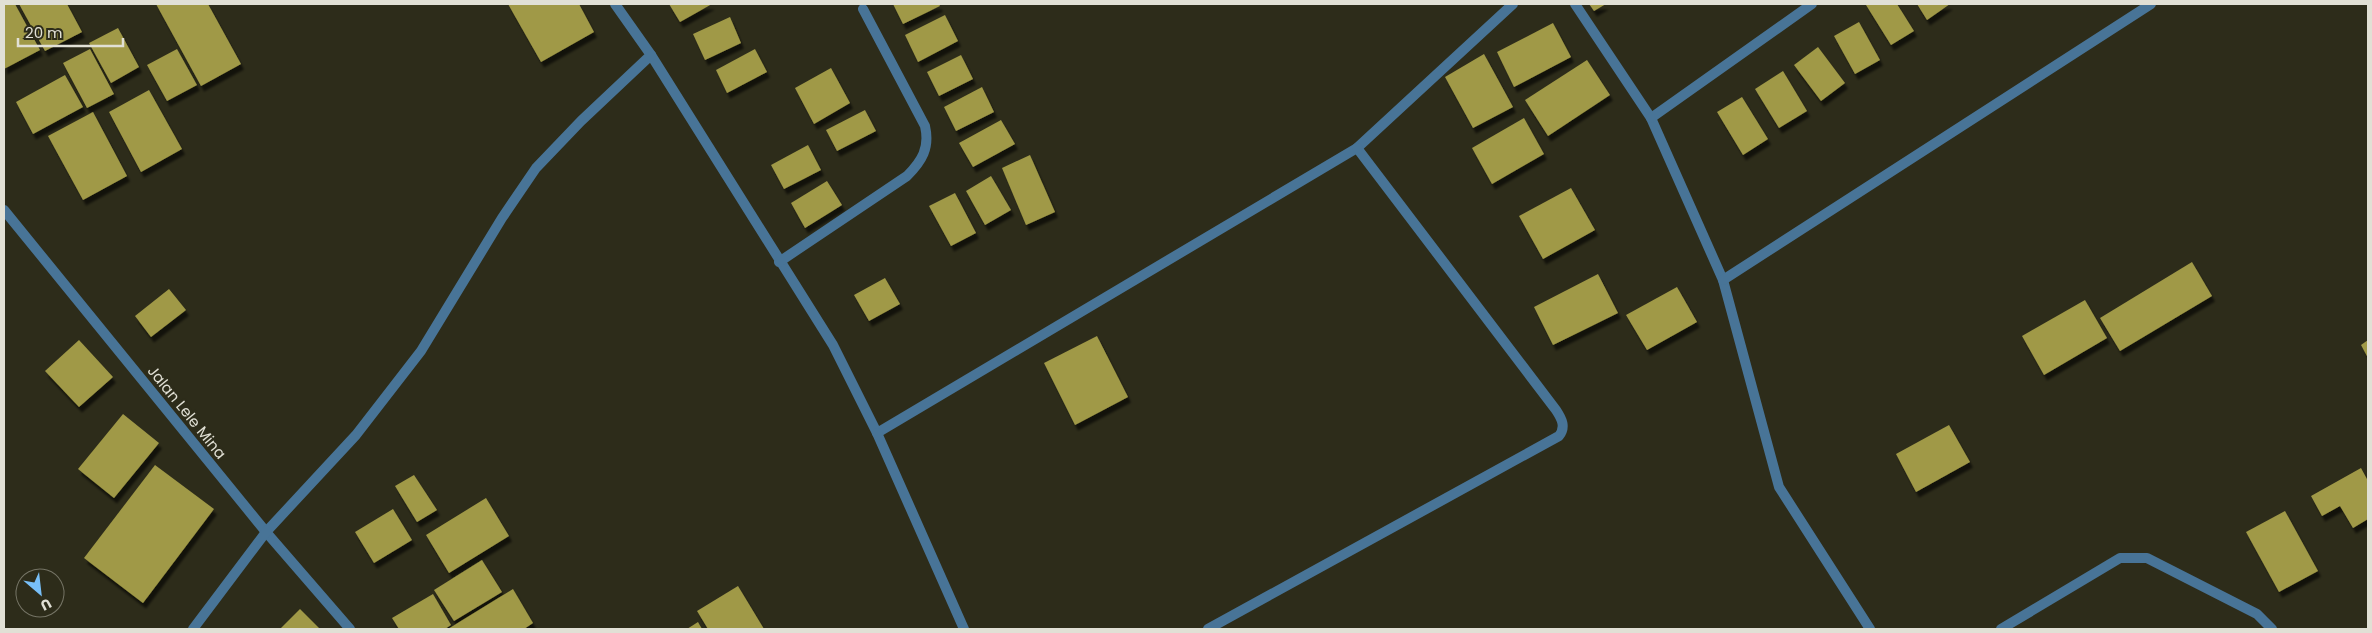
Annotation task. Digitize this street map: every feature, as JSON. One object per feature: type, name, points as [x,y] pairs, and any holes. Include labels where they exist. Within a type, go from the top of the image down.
[{"type":"street","points":[[615,4],[651,55],[779,262],[833,345],[877,433],[964,629]]},
{"type":"street","points":[[877,433],[1357,148],[1513,4]]},
{"type":"street","points":[[1575,4],[1650,118],[1723,280],[1779,487],[1870,629]]},
{"type":"street","points":[[1650,118],[1812,4]]},
{"type":"street","points":[[1723,280],[2151,4]]},
{"type":"street","points":[[779,262],[907,176],[918,165],[926,151],[928,139],[925,126],[863,9]]},
{"type":"street","points":[[194,629],[266,532],[356,435],[421,351],[502,218],[536,168],[581,121],[651,55]]},
{"type":"street","points":[[1208,629],[1559,436],[1562,432],[1563,422],[1556,410],[1357,148]]},
{"type":"street","name":"Jalan Lele Mina","points":[[4,210],[266,532],[350,629]]},
{"type":"street","points":[[2001,629],[2120,558],[2148,558],[2257,614],[2272,629]]},
{"type":"building","points":[[4,4],[15,4],[40,50],[4,69]]},
{"type":"building","points":[[19,4],[67,4],[82,32],[45,51]]},
{"type":"building","points":[[156,4],[208,4],[241,64],[201,86]]},
{"type":"building","points":[[508,4],[579,4],[594,32],[541,62]]},
{"type":"building","points":[[669,4],[712,4],[680,22]]},
{"type":"building","points":[[893,4],[939,4],[940,6],[903,24]]},
{"type":"building","points":[[1589,4],[1606,4],[1594,11]]},
{"type":"building","points":[[1897,4],[1914,31],[1891,45],[1866,5]]},
{"type":"building","points":[[1917,4],[1950,4],[1927,20]]},
{"type":"building","points":[[945,15],[958,41],[918,62],[905,35]]},
{"type":"building","points":[[730,17],[741,43],[705,60],[693,34]]},
{"type":"building","points":[[1859,22],[1880,60],[1855,74],[1834,36]]},
{"type":"building","points":[[1553,23],[1571,57],[1514,87],[1497,52]]},
{"type":"building","points":[[118,28],[139,67],[111,83],[89,43]]},
{"type":"building","points":[[1818,47],[1845,83],[1821,101],[1794,65]]},
{"type":"building","points":[[90,49],[114,94],[87,108],[63,63]]},
{"type":"building","points":[[177,49],[197,85],[167,101],[147,65]]},
{"type":"building","points":[[755,49],[767,72],[727,93],[716,70]]},
{"type":"building","points":[[1484,54],[1513,107],[1473,128],[1445,77]]},
{"type":"building","points":[[961,55],[973,79],[939,96],[927,72]]},
{"type":"building","points":[[1587,60],[1610,95],[1548,136],[1525,100]]},
{"type":"building","points":[[831,68],[850,103],[814,124],[795,88]]},
{"type":"building","points":[[1783,71],[1807,111],[1779,128],[1755,89]]},
{"type":"building","points":[[65,75],[83,107],[33,134],[16,102]]},
{"type":"building","points":[[982,87],[994,112],[956,131],[944,107]]},
{"type":"building","points":[[149,90],[182,149],[141,172],[109,112]]},
{"type":"building","points":[[1742,97],[1768,139],[1743,155],[1717,112]]},
{"type":"building","points":[[865,110],[876,131],[837,151],[826,130]]},
{"type":"building","points":[[93,112],[127,176],[83,200],[48,136]]},
{"type":"building","points":[[1524,118],[1544,154],[1492,184],[1472,148]]},
{"type":"building","points":[[1001,120],[1015,144],[973,167],[959,143]]},
{"type":"building","points":[[808,145],[821,170],[784,189],[771,165]]},
{"type":"building","points":[[1030,155],[1055,212],[1026,225],[1002,168]]},
{"type":"building","points":[[991,176],[1011,210],[985,225],[966,191]]},
{"type":"building","points":[[827,181],[842,205],[805,228],[791,203]]},
{"type":"building","points":[[1571,188],[1595,230],[1543,259],[1519,216]]},
{"type":"building","points":[[955,193],[976,233],[951,246],[929,206]]},
{"type":"building","points":[[2192,262],[2212,296],[2120,351],[2100,318]]},
{"type":"building","points":[[1598,274],[1618,313],[1553,345],[1534,307]]},
{"type":"building","points":[[885,278],[900,304],[869,321],[854,295]]},
{"type":"building","points":[[1677,287],[1697,322],[1647,350],[1626,315]]},
{"type":"building","points":[[169,289],[186,310],[151,337],[135,316]]},
{"type":"building","points":[[2085,300],[2107,338],[2044,375],[2022,336]]},
{"type":"building","points":[[1097,336],[1128,397],[1075,425],[1044,363]]},
{"type":"building","points":[[79,340],[113,377],[79,407],[45,371]]},
{"type":"building","points":[[2368,340],[2368,358],[2361,345]]},
{"type":"building","points":[[123,414],[159,443],[114,498],[78,469]]},
{"type":"building","points":[[1949,425],[1970,462],[1916,492],[1896,454]]},
{"type":"building","points":[[155,465],[214,509],[143,603],[84,558]]},
{"type":"building","points":[[2361,468],[2368,481],[2368,519],[2353,528],[2340,506],[2322,516],[2311,496]]},
{"type":"building","points":[[414,475],[437,510],[417,522],[395,486]]},
{"type":"building","points":[[486,498],[509,536],[449,573],[426,535]]},
{"type":"building","points":[[393,509],[412,540],[374,563],[355,532]]},
{"type":"building","points":[[2285,511],[2318,571],[2279,592],[2246,532]]},
{"type":"building","points":[[482,560],[502,592],[454,621],[434,590]]},
{"type":"building","points":[[738,586],[764,629],[708,629],[697,611]]},
{"type":"building","points":[[513,589],[533,623],[524,629],[448,629]]},
{"type":"building","points":[[433,594],[451,625],[445,629],[399,629],[392,618]]},
{"type":"building","points":[[300,609],[320,629],[280,629]]},
{"type":"building","points":[[698,622],[702,629],[687,629]]}]
